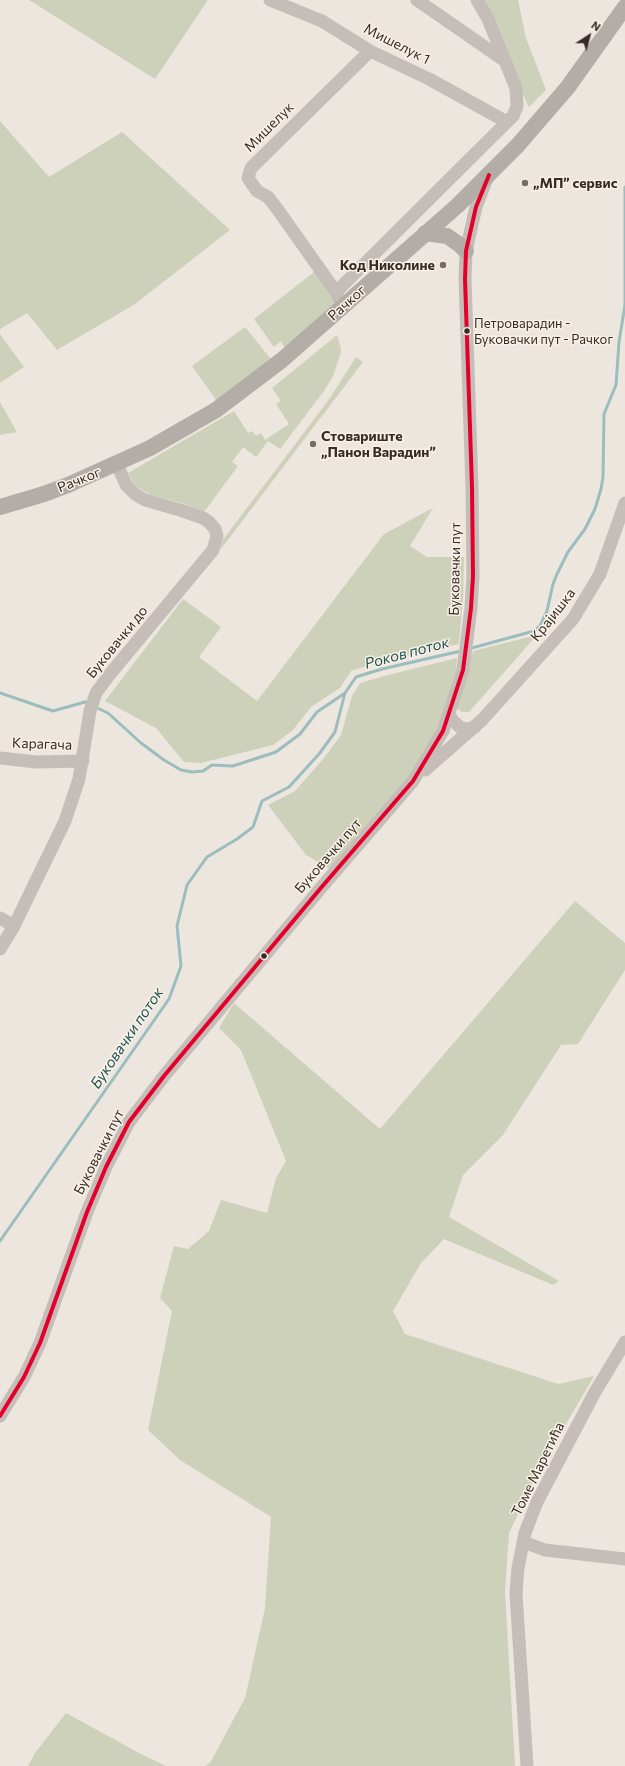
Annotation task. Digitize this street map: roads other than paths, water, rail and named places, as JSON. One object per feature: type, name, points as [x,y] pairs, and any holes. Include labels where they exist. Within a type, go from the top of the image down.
[{"type":"main road","name":"Рачког","points":[[0,507],[44,494],[117,464],[176,435],[216,410],[282,360],[340,299],[425,233],[489,175],[554,104],[625,7]]},
{"type":"main road","points":[[425,233],[447,236],[466,251]]},
{"type":"street","name":"Мишелук 1","points":[[270,0],[322,21],[370,51],[429,79],[507,122]]},
{"type":"street","points":[[417,0],[505,61]]},
{"type":"street","points":[[340,299],[513,116],[517,106],[517,98],[512,76],[488,18],[477,0]]},
{"type":"street","name":"Мишелук","points":[[340,299],[278,210],[268,197],[257,191],[248,178],[251,168],[370,51]]},
{"type":"street","name":"Буковачки пут","points":[[0,1416],[24,1377],[40,1343],[87,1212],[106,1167],[129,1122],[164,1076],[320,889],[413,781],[443,731],[463,670],[473,576],[466,251],[476,207],[489,175]]},
{"type":"street","name":"Буковачки до","points":[[0,949],[14,926],[65,821],[75,793],[83,761],[90,711],[96,693],[213,550],[217,536],[215,529],[203,518],[145,500],[135,494],[126,485],[117,464]]},
{"type":"street","name":"Крајишка","points":[[413,781],[475,727],[566,628],[578,612],[600,574],[625,503]]},
{"type":"street","points":[[449,713],[452,720],[462,728],[468,729],[475,727]]},
{"type":"street","name":"Карагача","points":[[0,758],[36,762],[83,761]]},
{"type":"street","points":[[0,918],[14,926]]},
{"type":"street","name":"Томе Маретића","points":[[527,1766],[516,1593],[518,1568],[523,1542],[527,1525],[537,1502],[595,1392],[625,1342]]},
{"type":"street","points":[[523,1542],[545,1550],[625,1559]]},
{"type":"waterway","name":"Роков поток","points":[[468,649],[534,631],[540,626],[547,611],[553,584],[557,574],[568,552],[585,529],[595,509],[603,477],[604,414],[616,385],[619,342],[625,305],[625,187]]},
{"type":"waterway","name":"Роков поток","points":[[95,707],[108,713],[141,743],[164,760],[181,770],[192,772],[203,771],[212,765],[233,766],[276,752],[300,734],[317,712],[345,693],[356,677],[382,669],[461,651]]},
{"type":"waterway","name":"Роков поток","points":[[0,693],[53,711],[85,702],[90,704]]},
{"type":"waterway","name":"Буковачки поток","points":[[0,1241],[169,999],[181,966],[177,926],[187,885],[207,857],[237,839],[253,827],[262,801],[289,787],[319,754],[335,732],[345,693]]},
{"type":"place","name":"„МП” сервис","points":[[525,183]]},
{"type":"place","name":"Код Николине","points":[[443,265]]},
{"type":"place","name":"Петроварадин - Буковачки пут - Рачког","points":[[467,331]]},
{"type":"place","name":"Стовариште „Панон Варадин”","points":[[313,444]]}]
